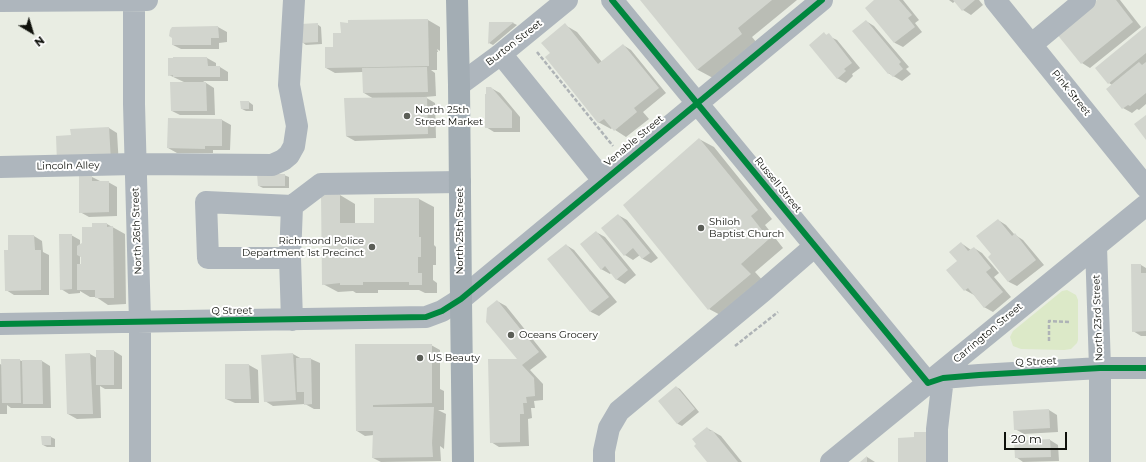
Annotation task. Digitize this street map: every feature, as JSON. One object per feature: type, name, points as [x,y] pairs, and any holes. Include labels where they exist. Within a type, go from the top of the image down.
[{"type":"main road","name":"North 25th Street","points":[[457,0],[463,462]]},
{"type":"street","name":"North 26th Street","points":[[134,0],[135,164],[140,322],[140,462]]},
{"type":"street","points":[[0,2],[147,0]]},
{"type":"street","name":"Lincoln Alley","points":[[0,167],[135,164],[272,165],[289,155],[294,146],[297,126],[289,85],[294,0]]},
{"type":"street","name":"Burton Street","points":[[459,85],[501,54],[567,0]]},
{"type":"street","name":"Russell Street","points":[[612,0],[815,246],[936,381]]},
{"type":"street","name":"Venable Street","points":[[460,299],[822,0]]},
{"type":"street","name":"Pink Street","points":[[995,0],[1146,187]]},
{"type":"street","points":[[1031,44],[1085,0]]},
{"type":"street","points":[[501,54],[603,180]]},
{"type":"street","points":[[290,258],[208,258],[206,202],[292,206],[321,184],[460,182]]},
{"type":"street","name":"Carrington Street","points":[[831,462],[936,381],[1006,318],[1146,205]]},
{"type":"street","points":[[292,206],[290,258],[292,320]]},
{"type":"street","points":[[604,462],[604,451],[609,428],[618,410],[762,292],[815,246]]},
{"type":"street","name":"North 23rd Street","points":[[1096,246],[1100,368],[1100,462]]},
{"type":"street","name":"Q Street","points":[[0,324],[426,317],[442,311],[460,299]]},
{"type":"street","name":"Q Street","points":[[936,381],[1100,368],[1146,368]]},
{"type":"street","points":[[936,381],[938,462]]},
{"type":"path","points":[[535,54],[537,52],[614,148]]},
{"type":"path","points":[[734,346],[778,312]]},
{"type":"path","points":[[1045,316],[1049,322],[1049,341]]},
{"type":"path","points":[[1049,322],[1070,322]]},
{"type":"green space","points":[[1067,290],[1076,295],[1078,300],[1077,343],[1071,349],[1064,350],[1021,349],[1013,346],[1010,337],[1013,331],[1062,291]]},
{"type":"building","points":[[640,0],[772,0],[738,28],[742,34],[697,70]]},
{"type":"building","points":[[874,0],[899,0],[912,15],[908,18],[915,27],[894,43],[865,8]]},
{"type":"building","points":[[953,0],[975,0],[962,11]]},
{"type":"building","points":[[1097,0],[1116,0],[1133,22],[1081,64],[1056,33]]},
{"type":"building","points":[[428,19],[429,66],[325,68],[325,47],[333,47],[333,33],[341,33],[340,22],[348,23],[348,20]]},
{"type":"building","points":[[866,20],[901,62],[899,64],[903,69],[893,77],[889,73],[888,74],[852,31]]},
{"type":"building","points":[[489,22],[514,22],[488,44]]},
{"type":"building","points":[[318,23],[318,42],[301,43],[301,24]]},
{"type":"building","points":[[565,23],[598,64],[623,44],[659,88],[634,108],[637,112],[614,131],[604,119],[598,123],[545,57],[550,53],[541,43]]},
{"type":"building","points":[[218,26],[219,38],[211,38],[211,45],[172,45],[172,38],[169,36],[172,27]]},
{"type":"building","points":[[1146,26],[1146,53],[1108,84],[1095,68]]},
{"type":"building","points":[[824,32],[826,35],[829,33],[852,63],[844,69],[846,71],[837,79],[809,45]]},
{"type":"building","points":[[207,57],[208,66],[220,66],[220,77],[168,76],[168,58]]},
{"type":"building","points":[[1139,62],[1142,65],[1146,62],[1146,93],[1130,106],[1128,105],[1122,109],[1106,89]]},
{"type":"building","points":[[427,67],[428,92],[363,93],[362,68]]},
{"type":"building","points":[[170,82],[206,82],[207,111],[171,111]]},
{"type":"building","points":[[486,87],[491,87],[512,111],[512,128],[485,128]]},
{"type":"building","points":[[427,97],[428,134],[346,136],[344,98]]},
{"type":"building","points":[[240,101],[249,101],[249,109],[241,109]]},
{"type":"building","points":[[1146,115],[1146,140],[1134,124]]},
{"type":"building","points":[[168,118],[222,119],[222,146],[205,146],[205,149],[167,148]]},
{"type":"building","points":[[109,127],[111,162],[57,163],[56,136],[71,135],[70,129]]},
{"type":"building","name":"Shiloh Baptist Church","points":[[699,138],[758,210],[751,216],[769,239],[741,264],[751,274],[708,310],[623,205]]},
{"type":"building","points":[[257,174],[285,174],[285,186],[258,186]]},
{"type":"building","points":[[79,176],[92,176],[92,181],[109,181],[109,212],[79,213]]},
{"type":"building","name":"Richmond Police Department 1st Precinct","points":[[340,194],[340,223],[374,223],[374,198],[419,198],[419,237],[421,237],[421,257],[418,257],[418,273],[422,273],[422,285],[409,285],[409,282],[363,282],[363,285],[340,285],[340,283],[322,285],[321,195]]},
{"type":"building","points":[[618,214],[650,253],[642,259],[633,248],[624,256],[601,228]]},
{"type":"building","points":[[998,219],[1012,236],[1015,233],[1036,260],[1008,282],[988,257],[991,254],[976,236]]},
{"type":"building","points":[[92,223],[107,223],[107,227],[113,226],[114,298],[95,298],[95,290],[77,290],[77,264],[81,264],[81,257],[77,255],[77,246],[82,243],[82,227],[92,227]]},
{"type":"building","points":[[596,231],[628,270],[616,280],[605,266],[601,270],[580,244]]},
{"type":"building","points":[[59,234],[72,234],[72,289],[60,290]]},
{"type":"building","points":[[8,235],[34,235],[35,250],[41,250],[41,290],[5,291],[4,250],[8,250]]},
{"type":"building","points":[[961,242],[968,251],[974,247],[991,268],[986,272],[1003,292],[984,308],[968,288],[964,291],[946,270],[957,261],[949,252]]},
{"type":"building","points":[[566,244],[609,297],[590,312],[547,259]]},
{"type":"building","points":[[1131,264],[1141,264],[1141,273],[1146,273],[1146,331],[1132,332]]},
{"type":"building","points":[[497,300],[539,352],[522,365],[534,378],[535,396],[526,397],[527,403],[523,403],[524,414],[520,414],[520,442],[490,443],[488,359],[517,359],[486,322],[487,308]]},
{"type":"building","points":[[355,344],[432,344],[432,403],[373,405],[373,407],[434,407],[432,443],[433,457],[372,458],[373,431],[356,431]]},
{"type":"building","points":[[96,350],[114,350],[114,385],[96,385]]},
{"type":"building","points":[[90,353],[93,414],[67,414],[65,354]]},
{"type":"building","points":[[293,353],[296,400],[264,402],[261,355]]},
{"type":"building","points":[[296,358],[311,358],[312,404],[304,405],[304,392],[297,392]]},
{"type":"building","points":[[1,359],[20,359],[21,403],[2,403]]},
{"type":"building","points":[[22,360],[42,360],[43,404],[23,404]]},
{"type":"building","points":[[225,364],[249,364],[251,399],[225,399]]},
{"type":"building","points":[[676,386],[695,409],[677,424],[658,401]]},
{"type":"building","points":[[1049,409],[1050,428],[1014,430],[1013,411]]},
{"type":"building","points":[[707,427],[710,431],[712,430],[738,462],[707,462],[694,446],[696,444],[692,439]]},
{"type":"building","points":[[914,432],[932,432],[933,462],[898,462],[898,438],[914,437]]},
{"type":"building","points":[[41,436],[51,436],[51,445],[42,445]]},
{"type":"building","points":[[1050,439],[1051,457],[1015,458],[1014,441]]},
{"type":"building","points":[[867,456],[867,462],[860,462]]},
{"type":"cycle path","points":[[612,0],[928,383],[943,378],[979,375],[1100,368],[1146,368]]},
{"type":"cycle path","points":[[0,324],[426,317],[442,311],[461,299],[822,0]]},
{"type":"place","name":"North 25th Street Market","points":[[407,116]]},
{"type":"place","name":"Shiloh Baptist Church","points":[[701,228]]},
{"type":"place","name":"Richmond Police Department 1st Precinct","points":[[372,247]]},
{"type":"place","name":"Oceans Grocery","points":[[511,335]]},
{"type":"place","name":"US Beauty","points":[[420,358]]}]
